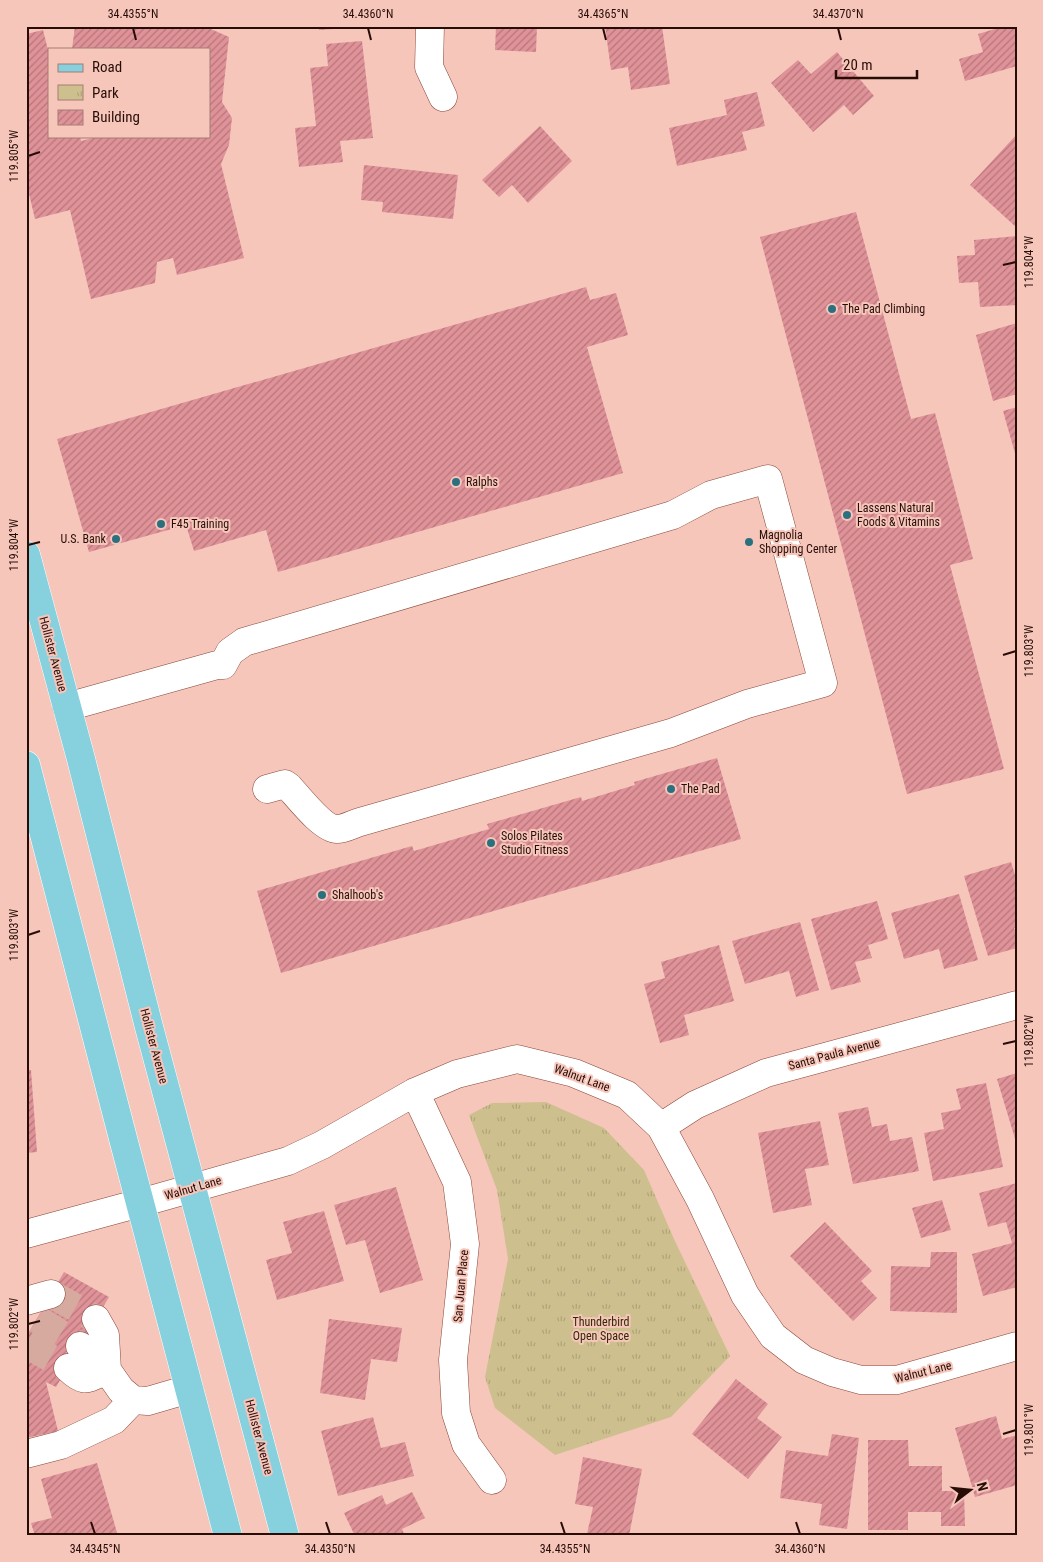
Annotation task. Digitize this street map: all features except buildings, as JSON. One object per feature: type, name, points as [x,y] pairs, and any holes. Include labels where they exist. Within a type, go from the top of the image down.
[{"type":"main road","name":"Hollister Avenue","points":[[26,555],[285,1536]]},
{"type":"main road","points":[[26,765],[228,1536]]},
{"type":"street","points":[[430,26],[429,67],[443,97]]},
{"type":"street","points":[[67,708],[217,665],[223,665],[230,652],[244,642],[673,515],[711,495],[768,478],[822,683],[747,704],[671,733],[341,829],[334,830],[324,824],[285,784],[267,789]]},
{"type":"street","name":"Santa Paula Avenue","points":[[661,1127],[695,1105],[766,1072],[1017,1005]]},
{"type":"street","name":"Walnut Lane","points":[[26,1234],[288,1161],[322,1145],[415,1092],[457,1074],[517,1059],[574,1073],[627,1095],[661,1127],[700,1199],[745,1295],[773,1336],[804,1360],[832,1372],[861,1380],[897,1380],[1017,1346]]},
{"type":"street","name":"San Juan Place","points":[[415,1092],[457,1182],[465,1244],[453,1360],[456,1413],[466,1444],[492,1480]]},
{"type":"street","points":[[96,1319],[105,1335],[107,1370]]},
{"type":"street","points":[[74,1357],[107,1370],[121,1390],[134,1400],[148,1401],[189,1389]]},
{"type":"street","points":[[26,1454],[61,1445],[114,1420],[134,1400]]},
{"type":"green space","name":"Thunderbird Open Space","points":[[546,1102],[604,1128],[644,1170],[674,1239],[730,1356],[671,1417],[555,1455],[495,1408],[485,1377],[508,1259],[497,1190],[469,1115],[492,1103]]},
{"type":"tunnel","points":[[51,1294],[96,1319]]},
{"type":"tunnel","points":[[37,1319],[80,1346]]},
{"type":"tunnel","points":[[26,1344],[68,1368]]},
{"type":"place","name":"The Pad Climbing","points":[[832,309]]},
{"type":"place","name":"Ralphs","points":[[456,482]]},
{"type":"place","name":"Lassens Natural Foods & Vitamins","points":[[847,515]]},
{"type":"place","name":"F45 Training","points":[[161,524]]},
{"type":"place","name":"U.S. Bank","points":[[116,539]]},
{"type":"place","name":"Magnolia Shopping Center","points":[[749,542]]},
{"type":"place","name":"The Pad","points":[[671,789]]},
{"type":"place","name":"Solos Pilates Studio Fitness","points":[[491,843]]},
{"type":"place","name":"Shalhoob's","points":[[322,895]]}]
